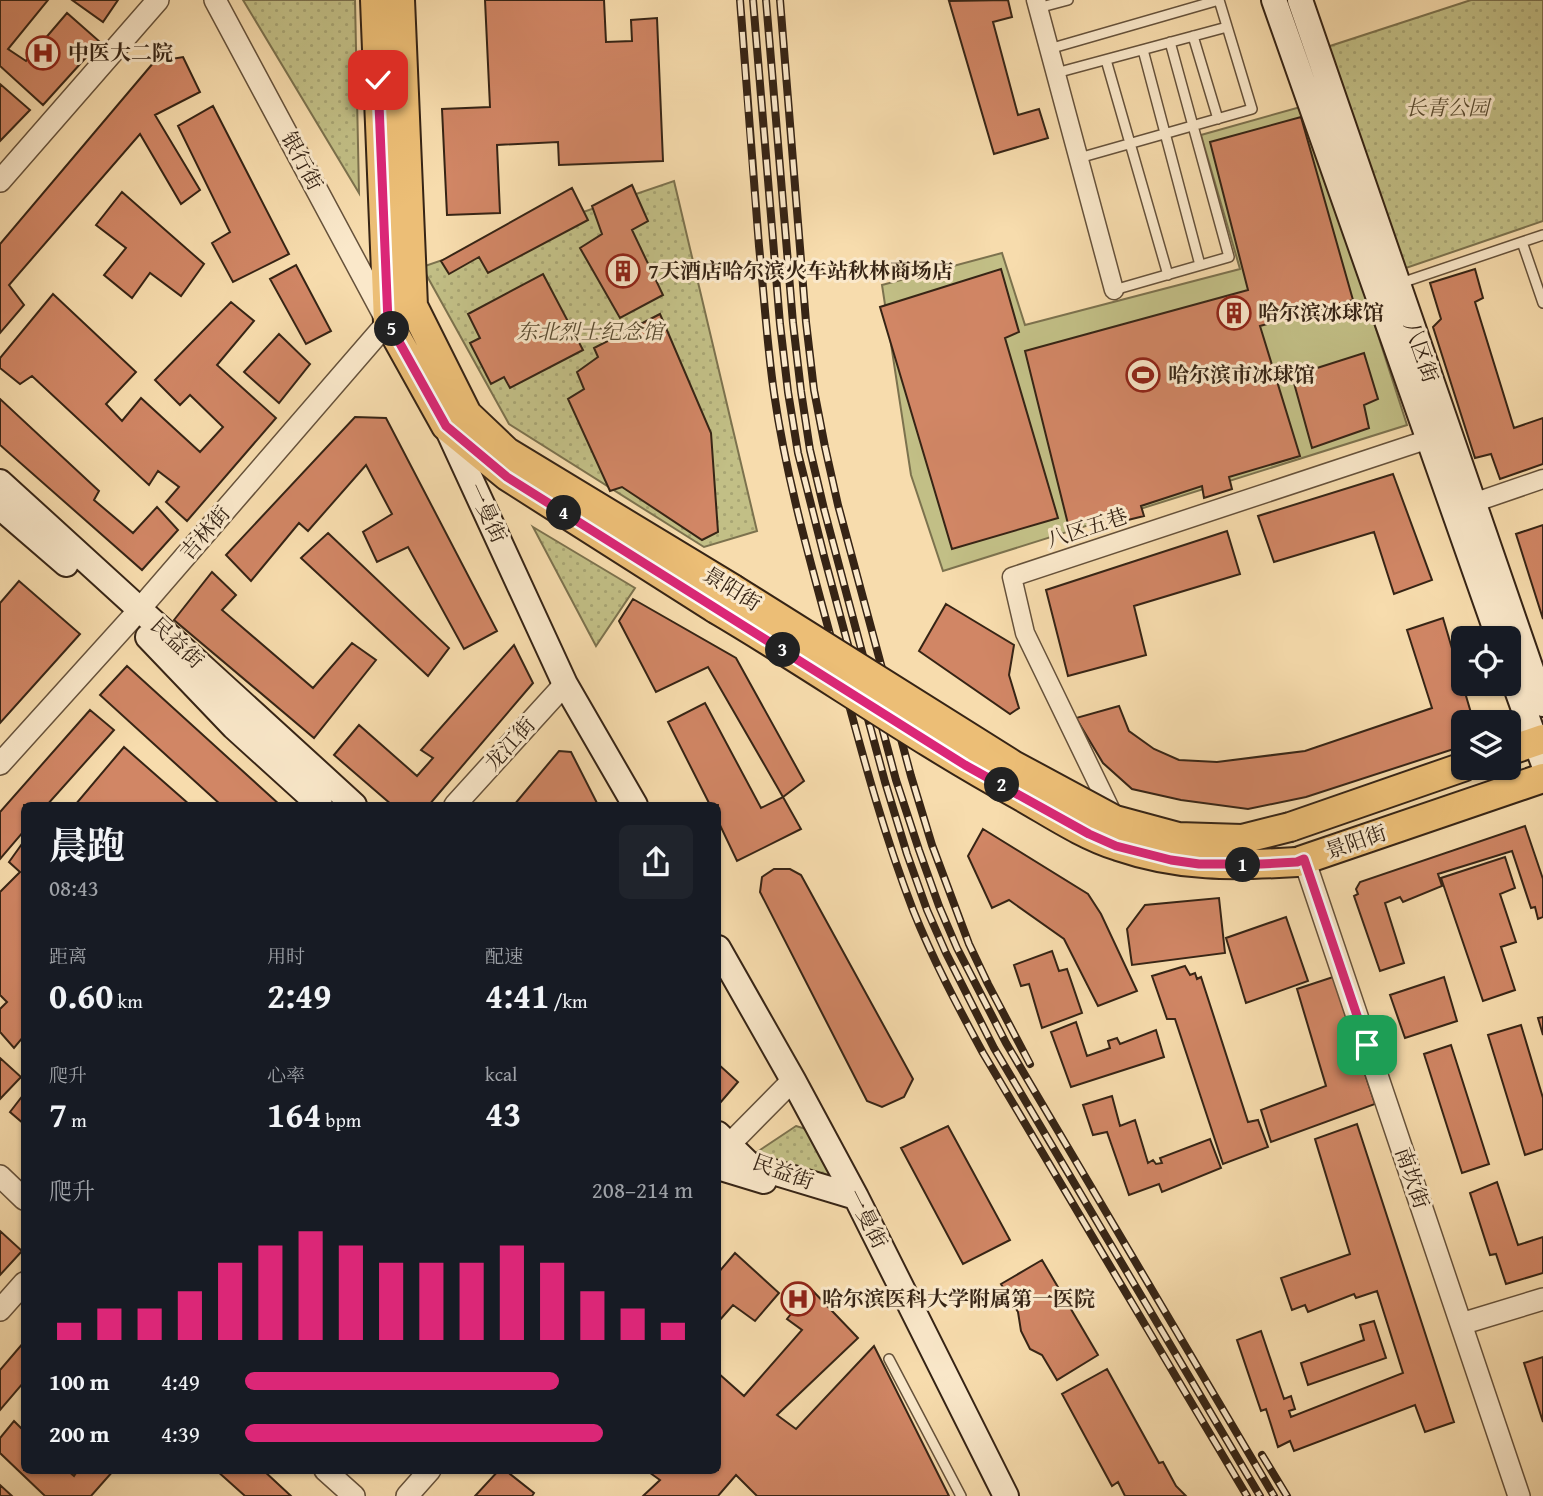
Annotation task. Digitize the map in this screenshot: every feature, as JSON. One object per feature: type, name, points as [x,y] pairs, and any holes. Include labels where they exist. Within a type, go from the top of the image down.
[{"type":"main road","name":"一曼街","points":[[375,0],[388,322],[446,426],[565,684],[633,802]]},
{"type":"main road","points":[[400,0],[413,306]]},
{"type":"main road","name":"八区街","points":[[1274,0],[1494,626]]},
{"type":"main road","name":"八区街","points":[[1300,0],[1543,704]]},
{"type":"main road","name":"景阳街","points":[[413,306],[467,414],[507,452],[965,765],[1089,834],[1116,846],[1199,864],[1300,861],[1543,778]]},
{"type":"main road","name":"景阳街","points":[[446,426],[507,477],[1013,765],[1115,820],[1178,837],[1242,839],[1290,827],[1451,771]]},
{"type":"main road","name":"民益街","points":[[0,482],[135,614],[234,727],[317,802]]},
{"type":"main road","name":"民益街","points":[[0,507],[135,614],[351,802]]},
{"type":"main road","points":[[1520,696],[1541,748],[1521,750]]},
{"type":"main road","name":"一曼街","points":[[721,953],[859,1203],[1006,1496]]},
{"type":"main road","name":"民益街","points":[[721,1144],[750,1165],[859,1203]]},
{"type":"main road","name":"民益街","points":[[721,1168],[859,1203]]},
{"type":"street","points":[[0,181],[158,0]]},
{"type":"street","name":"银行街","points":[[215,0],[388,322]]},
{"type":"street","points":[[1037,4],[1114,289]]},
{"type":"street","name":"吉林街","points":[[0,764],[135,614],[388,322],[413,306]]},
{"type":"street","name":"八区五巷","points":[[1115,820],[1025,633],[1012,577],[1429,439]]},
{"type":"street","points":[[1473,503],[1543,479]]},
{"type":"street","name":"龙江街","points":[[458,802],[565,684]]},
{"type":"street","name":"南坎街","points":[[1300,861],[1519,1496]]},
{"type":"street","points":[[721,1144],[793,1080]]},
{"type":"street","points":[[0,1177],[21,1196]]},
{"type":"street","points":[[0,1310],[21,1286]]},
{"type":"street","points":[[1461,1324],[1543,1299]]},
{"type":"street","points":[[329,1474],[354,1496]]},
{"type":"street","points":[[407,1496],[426,1474]]},
{"type":"lane","points":[[1037,4],[1068,0]]},
{"type":"lane","points":[[1049,49],[1219,0],[1252,109],[1079,158]]},
{"type":"lane","points":[[1056,73],[1227,27]]},
{"type":"lane","points":[[1193,36],[1218,119]]},
{"type":"lane","points":[[1114,289],[1229,257],[1170,43]]},
{"type":"lane","points":[[1143,50],[1200,265]]},
{"type":"lane","points":[[1106,60],[1168,275]]},
{"type":"lane","points":[[1398,284],[1543,234]]},
{"type":"lane","points":[[1522,242],[1543,303]]},
{"type":"lane","points":[[889,1359],[961,1496]]},
{"type":"green space","points":[[243,0],[355,0],[359,193]]},
{"type":"green space","name":"长青公园","points":[[1471,0],[1543,0],[1543,221],[1403,269],[1324,48]]},
{"type":"green space","name":"哈尔滨市冰球馆","points":[[1304,106],[1407,425],[943,571],[911,475],[882,285],[1002,253],[1025,325],[1240,269],[1201,135]]},
{"type":"green space","name":"东北烈士纪念馆","points":[[674,181],[757,531],[704,547],[509,424],[422,267]]},
{"type":"green space","points":[[533,527],[635,588],[596,646]]},
{"type":"green space","points":[[796,1126],[806,1129],[834,1174],[829,1183],[754,1154]]},
{"type":"building","name":"中医大二院","points":[[0,0],[48,0],[8,49],[26,61],[67,13],[100,42],[43,105],[0,66]]},
{"type":"building","points":[[72,0],[118,0],[103,22]]},
{"type":"building","points":[[485,0],[604,0],[606,42],[632,41],[631,20],[657,18],[663,161],[559,165],[558,142],[497,145],[500,213],[447,215],[442,109],[490,107]]},
{"type":"building","points":[[1008,0],[1012,17],[993,22],[1018,115],[1039,109],[1048,138],[994,154],[949,1]]},
{"type":"building","points":[[183,57],[200,92],[155,115],[200,190],[181,204],[140,134],[9,285],[24,305],[0,333],[0,244],[154,62]]},
{"type":"building","points":[[0,84],[30,110],[0,141]]},
{"type":"building","points":[[213,106],[289,254],[233,282],[212,243],[230,232],[178,126]]},
{"type":"building","name":"哈尔滨冰球馆","points":[[1301,117],[1353,300],[1260,326],[1300,456],[1229,477],[1232,489],[1204,498],[1202,486],[1141,506],[1144,516],[1120,522],[1119,511],[1068,524],[1025,351],[1248,290],[1210,142]]},
{"type":"building","name":"7天酒店哈尔滨火车站秋林商场店","points":[[632,185],[648,221],[632,230],[663,295],[620,318],[580,248],[602,234],[592,206]]},
{"type":"building","points":[[572,188],[588,220],[488,273],[479,257],[449,274],[441,261]]},
{"type":"building","points":[[122,192],[204,264],[181,296],[150,273],[132,298],[104,275],[126,248],[96,225]]},
{"type":"building","points":[[296,265],[331,331],[306,344],[270,279]]},
{"type":"building","points":[[1001,269],[1019,332],[1005,338],[1058,518],[952,549],[880,307]]},
{"type":"building","points":[[1475,269],[1483,298],[1475,302],[1514,428],[1543,418],[1543,464],[1500,479],[1491,454],[1475,458],[1433,327],[1441,319],[1430,283]]},
{"type":"building","points":[[543,274],[583,350],[510,388],[504,377],[491,384],[470,343],[480,338],[468,314]]},
{"type":"building","points":[[53,294],[136,372],[106,404],[122,421],[141,398],[200,452],[223,427],[190,395],[180,405],[155,380],[231,302],[254,321],[217,365],[276,418],[187,521],[166,502],[179,487],[158,471],[149,485],[32,376],[20,384],[0,368],[0,358]]},
{"type":"building","points":[[660,314],[711,433],[718,532],[702,540],[622,487],[610,491],[568,399],[584,389],[577,372],[598,357],[594,348]]},
{"type":"building","points":[[279,334],[310,364],[279,403],[244,372]]},
{"type":"building","points":[[1364,353],[1378,399],[1364,405],[1369,428],[1312,448],[1292,376]]},
{"type":"building","points":[[0,399],[99,491],[94,500],[133,533],[157,507],[178,530],[142,570],[0,445]]},
{"type":"building","points":[[355,417],[386,418],[497,631],[464,649],[408,547],[377,562],[363,532],[392,514],[366,465],[308,531],[299,523],[251,581],[226,555]]},
{"type":"building","points":[[1393,474],[1432,580],[1394,594],[1374,532],[1274,562],[1258,516]]},
{"type":"building","points":[[1543,525],[1543,619],[1516,534]]},
{"type":"building","points":[[1227,531],[1240,574],[1134,606],[1146,655],[1068,676],[1046,590]]},
{"type":"building","points":[[328,533],[449,648],[428,676],[301,558]]},
{"type":"building","points":[[212,572],[236,595],[222,610],[313,688],[352,643],[376,660],[314,738],[174,620]]},
{"type":"building","points":[[19,581],[80,634],[0,723],[0,603]]},
{"type":"building","points":[[633,599],[736,658],[804,781],[783,797],[708,667],[656,692],[619,621]]},
{"type":"building","points":[[946,604],[1014,645],[1009,675],[1019,708],[1010,714],[919,651]]},
{"type":"building","points":[[1443,618],[1451,645],[1451,696],[1466,696],[1470,710],[1451,710],[1451,750],[1306,797],[1248,809],[1181,800],[1132,789],[1103,763],[1076,718],[1119,706],[1129,731],[1154,749],[1179,760],[1217,762],[1305,751],[1432,708],[1407,630]]},
{"type":"building","points":[[514,645],[533,683],[432,802],[389,802],[334,755],[359,725],[417,776],[433,758],[421,750]]},
{"type":"building","points":[[127,666],[277,802],[218,802],[100,695]]},
{"type":"building","points":[[705,703],[761,808],[783,797],[801,829],[737,861],[721,827],[721,802],[708,802],[668,722]]},
{"type":"building","points":[[90,710],[114,730],[50,802],[21,802],[21,834],[0,859],[0,812]]},
{"type":"building","points":[[124,747],[187,802],[78,802]]},
{"type":"building","points":[[559,751],[571,752],[596,802],[516,802]]},
{"type":"building","points":[[1525,826],[1543,879],[1543,917],[1538,919],[1535,907],[1531,908],[1512,851],[1438,874],[1442,886],[1403,902],[1400,897],[1385,903],[1404,963],[1380,971],[1354,896],[1358,894],[1356,889],[1360,882]]},
{"type":"building","points":[[983,829],[1088,894],[1101,914],[1137,991],[1098,1006],[1064,939],[1009,900],[992,908],[968,856]]},
{"type":"building","points":[[21,845],[21,1040],[14,1048],[0,1032],[0,1009],[7,1002],[0,995],[0,892],[20,872],[9,862]]},
{"type":"building","points":[[1505,857],[1515,888],[1500,894],[1516,942],[1501,947],[1515,990],[1483,1001],[1441,878]]},
{"type":"building","points":[[774,869],[790,869],[801,875],[913,1079],[904,1097],[882,1107],[867,1101],[760,892],[762,877]]},
{"type":"building","points":[[1219,898],[1225,953],[1132,965],[1127,929],[1145,905]]},
{"type":"building","points":[[1286,917],[1308,981],[1246,1003],[1226,938]]},
{"type":"building","points":[[1052,951],[1059,971],[1067,969],[1082,1013],[1042,1028],[1029,984],[1021,986],[1014,965]]},
{"type":"building","points":[[1185,966],[1190,975],[1195,973],[1197,979],[1201,977],[1248,1122],[1258,1120],[1268,1147],[1223,1164],[1175,1019],[1167,1019],[1152,976]]},
{"type":"building","points":[[1333,977],[1375,1104],[1271,1142],[1261,1110],[1326,1086],[1297,989]]},
{"type":"building","points":[[1444,977],[1457,1021],[1405,1038],[1390,995]]},
{"type":"building","points":[[1543,1017],[1543,1035],[1538,1018]]},
{"type":"building","points":[[1076,1022],[1087,1056],[1110,1048],[1108,1041],[1117,1038],[1120,1044],[1156,1030],[1164,1057],[1071,1087],[1051,1032]]},
{"type":"building","points":[[1521,1025],[1543,1098],[1543,1149],[1525,1155],[1488,1035]]},
{"type":"building","points":[[1451,1045],[1489,1164],[1462,1173],[1424,1054]]},
{"type":"building","points":[[0,1058],[21,1077],[0,1099]]},
{"type":"building","points":[[721,1067],[738,1082],[721,1102]]},
{"type":"building","points":[[1112,1096],[1120,1126],[1135,1120],[1148,1163],[1153,1160],[1156,1164],[1162,1163],[1160,1158],[1210,1139],[1221,1168],[1162,1192],[1159,1184],[1129,1195],[1107,1132],[1093,1135],[1083,1105]]},
{"type":"building","points":[[21,1098],[21,1121],[10,1112]]},
{"type":"building","points":[[1357,1124],[1454,1422],[1425,1432],[1415,1405],[1294,1451],[1290,1441],[1278,1447],[1266,1409],[1261,1411],[1237,1340],[1261,1331],[1284,1399],[1291,1396],[1295,1409],[1289,1411],[1291,1417],[1403,1373],[1377,1291],[1356,1298],[1354,1294],[1308,1312],[1305,1305],[1292,1310],[1281,1278],[1350,1254],[1315,1139]]},
{"type":"building","points":[[948,1126],[1010,1240],[963,1264],[901,1148]]},
{"type":"building","points":[[1497,1182],[1518,1245],[1543,1237],[1543,1273],[1506,1284],[1496,1254],[1490,1255],[1470,1193]]},
{"type":"building","points":[[0,1231],[21,1252],[0,1275]]},
{"type":"building","name":"哈尔滨医科大学附属第一医院","points":[[735,1253],[779,1293],[755,1321],[733,1305],[721,1319],[721,1269]]},
{"type":"building","points":[[1042,1260],[1098,1355],[1057,1380],[1042,1355],[1030,1349],[1021,1331],[1018,1312],[1001,1284]]},
{"type":"building","name":"哈尔滨医科大学附属第一医院","points":[[811,1289],[858,1338],[777,1415],[796,1429],[874,1346],[949,1496],[757,1496],[736,1475],[718,1496],[643,1496],[660,1480],[652,1474],[721,1474],[721,1376],[744,1396],[802,1330],[787,1319]]},
{"type":"building","points":[[1374,1321],[1386,1358],[1308,1385],[1301,1363],[1364,1340],[1360,1325]]},
{"type":"building","points":[[21,1346],[21,1386],[0,1410],[0,1370]]},
{"type":"building","points":[[1543,1357],[1543,1422],[1524,1363]]},
{"type":"building","points":[[1107,1369],[1159,1463],[1163,1462],[1176,1486],[1186,1496],[1125,1496],[1118,1482],[1112,1486],[1062,1394]]},
{"type":"building","points":[[14,1421],[21,1428],[21,1473],[0,1453],[0,1438]]},
{"type":"building","points":[[22,1474],[110,1474],[91,1496],[45,1496]]},
{"type":"building","points":[[220,1474],[267,1474],[291,1496],[245,1496]]},
{"type":"building","points":[[495,1474],[510,1474],[534,1493],[532,1496],[475,1496]]},
{"type":"building","points":[[0,1485],[12,1496],[0,1496]]},
{"type":"railway","points":[[740,0],[766,320],[779,424],[806,547],[889,843],[929,947],[983,1053],[1247,1496]]},
{"type":"railway","points":[[753,0],[780,324],[798,453],[885,782],[907,854],[946,953],[994,1048],[1260,1496]]},
{"type":"railway","points":[[766,0],[793,323],[810,450],[896,780],[919,850],[957,948],[1006,1043],[1274,1496]]},
{"type":"railway","points":[[780,0],[806,322],[814,390],[838,505],[932,845],[969,944],[1030,1064]]},
{"type":"railway","points":[[1262,1455],[1287,1496]]},
{"type":"place","name":"中医大二院","points":[[43,53]]},
{"type":"place","name":"7天酒店哈尔滨火车站秋林商场店","points":[[623,271]]},
{"type":"place","name":"哈尔滨冰球馆","points":[[1234,313]]},
{"type":"place","name":"哈尔滨市冰球馆","points":[[1143,375]]},
{"type":"place","name":"哈尔滨医科大学附属第一医院","points":[[798,1299]]},
{"type":"route","points":[[378,80],[388,322],[446,426],[507,477],[965,765],[1089,834],[1116,846],[1199,864],[1261,864],[1297,862],[1304,859],[1367,1045]]}]
